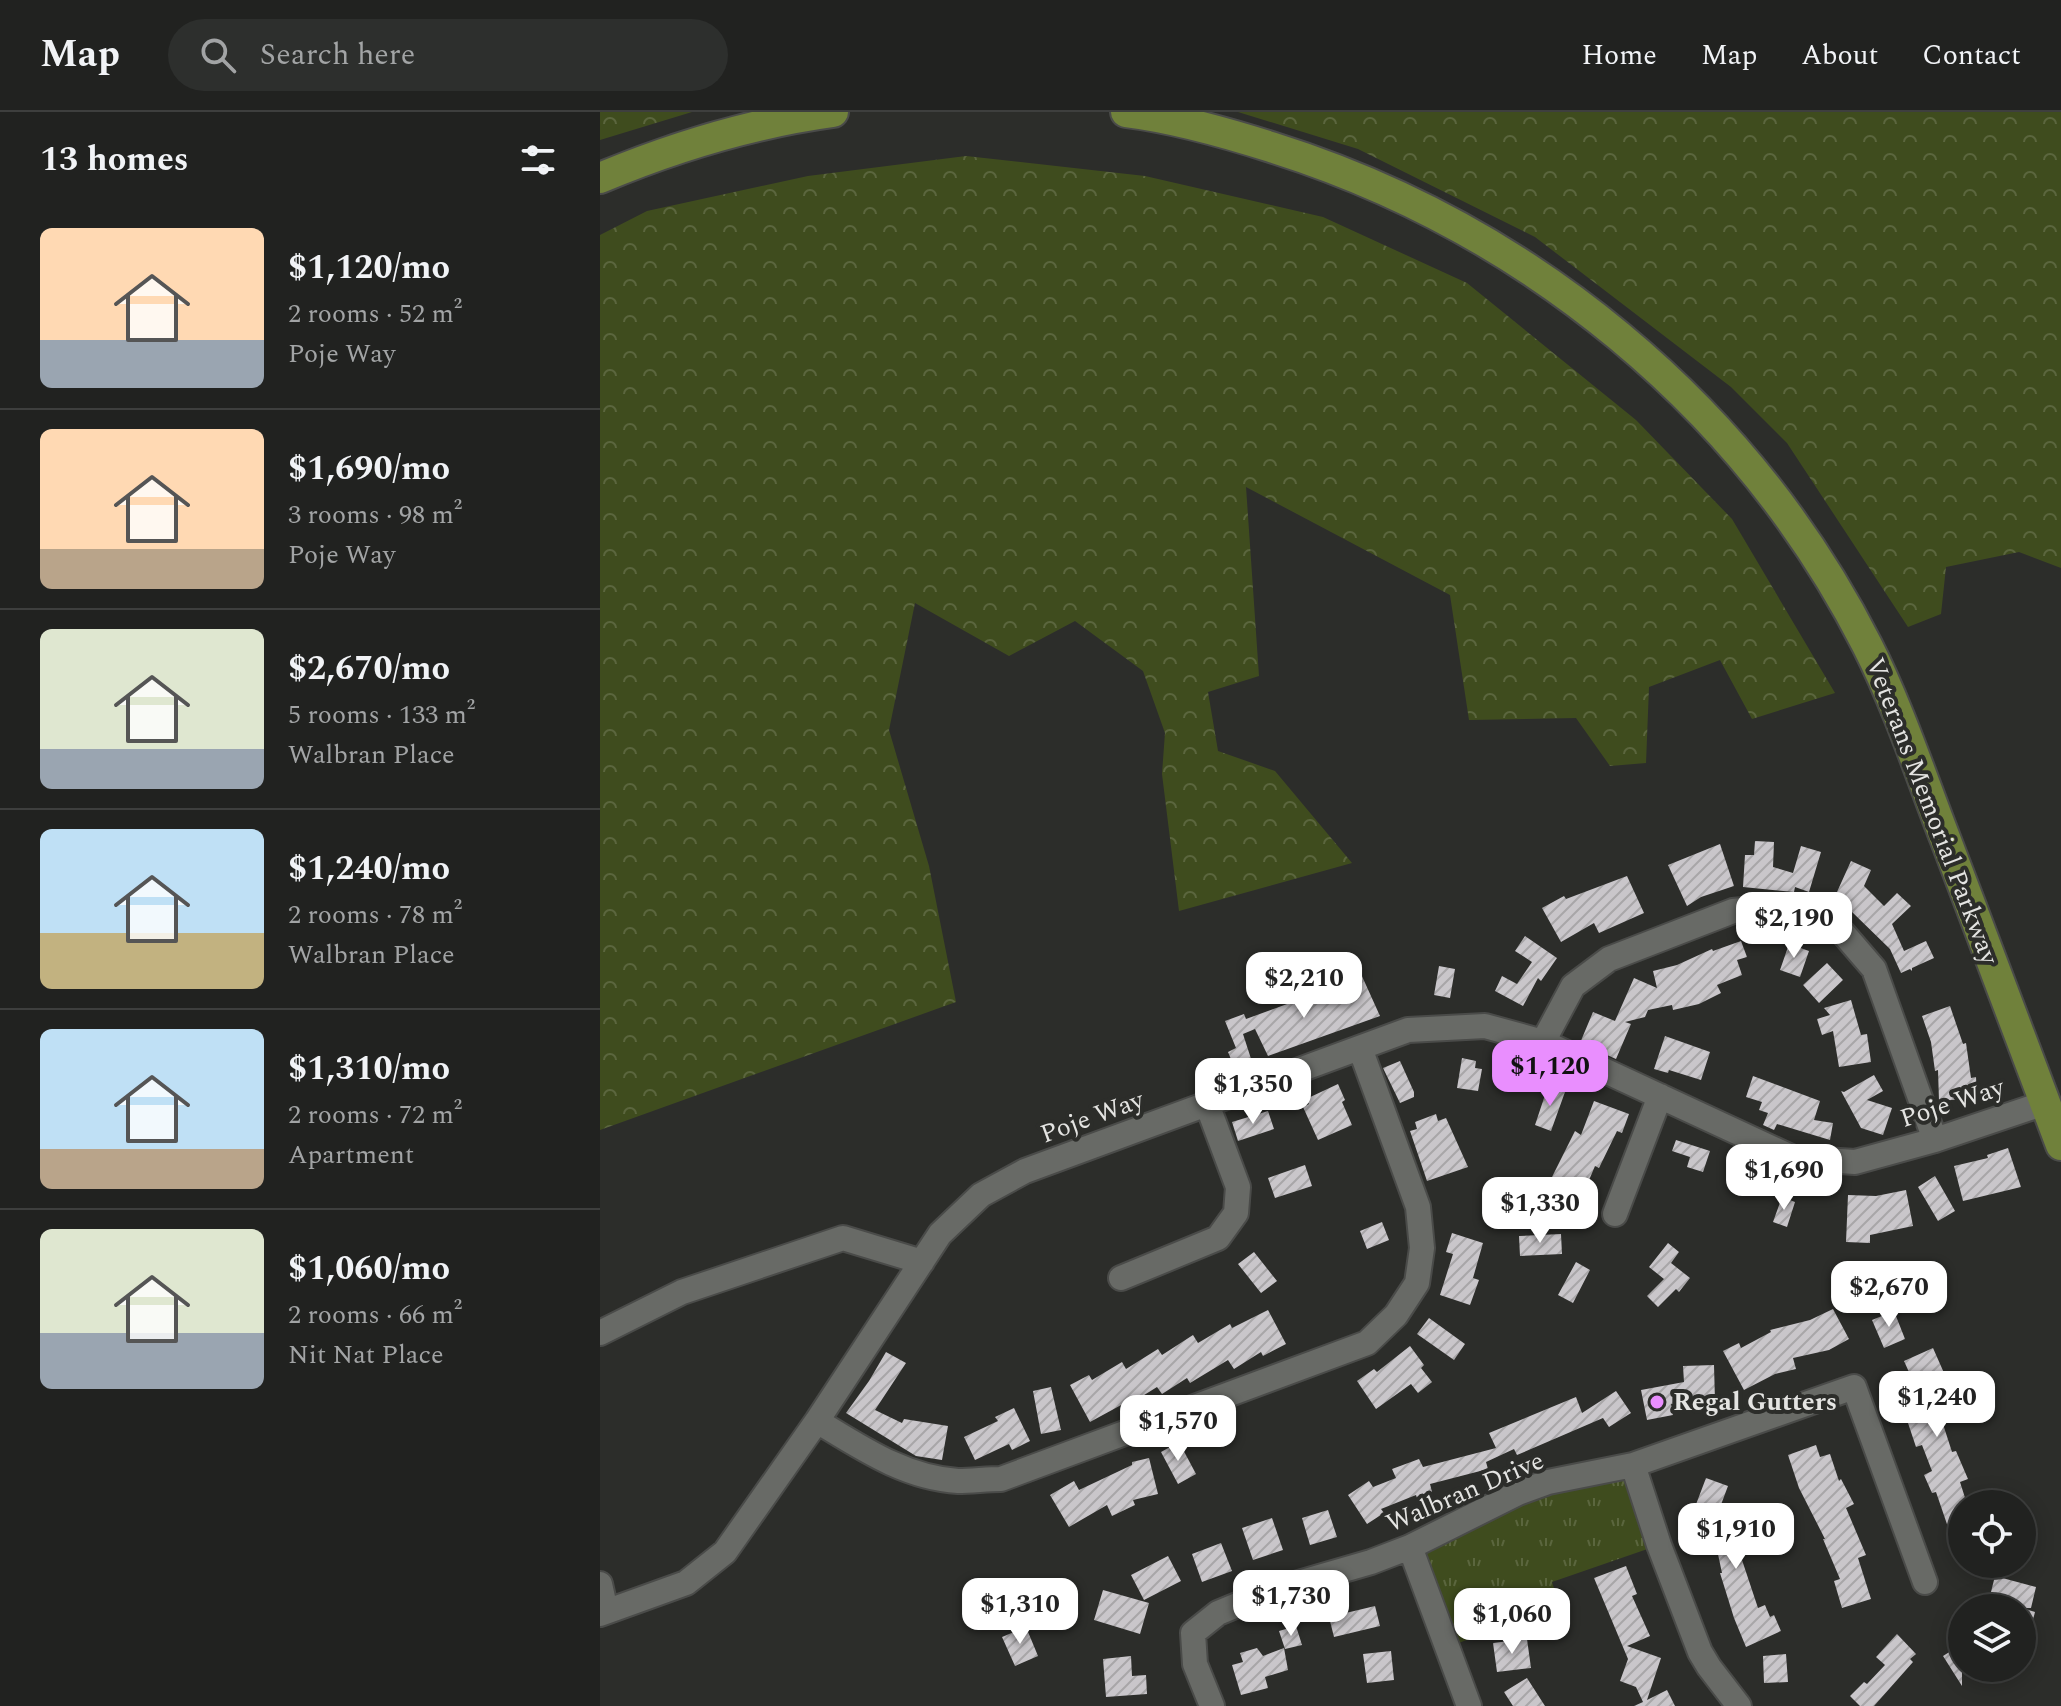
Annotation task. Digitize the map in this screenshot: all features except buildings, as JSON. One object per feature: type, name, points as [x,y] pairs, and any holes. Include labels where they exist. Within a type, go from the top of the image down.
[{"type":"main road","points":[[600,178],[717,137],[833,112]]},
{"type":"main road","name":"Veterans Memorial Parkway","points":[[1126,112],[1155,115],[1325,164],[1403,197],[1455,224],[1558,288],[1638,350],[1711,420],[1768,490],[1821,565],[1866,644],[1898,715],[2061,1145]]},
{"type":"street","points":[[1543,1042],[1573,986],[1609,959],[1733,911],[1773,907],[1809,915],[1843,933],[1874,969],[1935,1140]]},
{"type":"street","name":"Poje Way","points":[[603,1612],[686,1583],[725,1552],[817,1421],[940,1234],[981,1195],[1025,1171],[1408,1030],[1485,1026],[1543,1042],[1793,1158],[1855,1162],[1935,1140],[2045,1103]]},
{"type":"street","points":[[817,1421],[877,1457],[921,1475],[957,1481],[1001,1479],[1367,1343],[1396,1315],[1417,1283],[1422,1248],[1418,1207],[1360,1048]]},
{"type":"street","points":[[1615,1214],[1660,1096]]},
{"type":"street","points":[[1121,1278],[1218,1238],[1236,1213],[1238,1187],[1207,1104]]},
{"type":"street","points":[[600,1333],[682,1292],[843,1238],[922,1262]]},
{"type":"street","name":"Walbran Drive","points":[[1212,1706],[1195,1664],[1193,1633],[1218,1613],[1271,1591],[1371,1562],[1410,1547],[1533,1488],[1633,1465],[1854,1387],[1925,1582]]},
{"type":"street","points":[[1633,1465],[1659,1545],[1700,1652],[1739,1706]]},
{"type":"street","points":[[1410,1547],[1469,1706]]},
{"type":"street","points":[[600,1584],[603,1612]]},
{"type":"green space","points":[[600,112],[692,112],[600,140]]},
{"type":"green space","points":[[1238,112],[2061,112],[2061,568],[2019,552],[1946,567],[1941,614],[1908,627],[1787,443],[1731,387],[1535,237],[1358,149]]},
{"type":"green space","points":[[966,156],[1145,176],[1323,217],[1467,283],[1636,420],[1732,519],[1835,693],[1752,719],[1720,660],[1649,687],[1646,763],[1610,766],[1576,718],[1469,720],[1450,595],[1246,487],[1259,676],[1208,692],[1218,751],[1275,771],[1352,863],[1179,911],[1162,774],[1165,733],[1143,671],[1075,621],[1009,656],[915,603],[889,730],[929,866],[956,1002],[600,1130],[600,235],[647,211],[808,176]]},
{"type":"green space","points":[[1633,1465],[1659,1545],[1552,1582],[1560,1607],[1447,1647],[1410,1547],[1518,1493]]},
{"type":"place","name":"Regal Gutters","points":[[1657,1402]]}]
